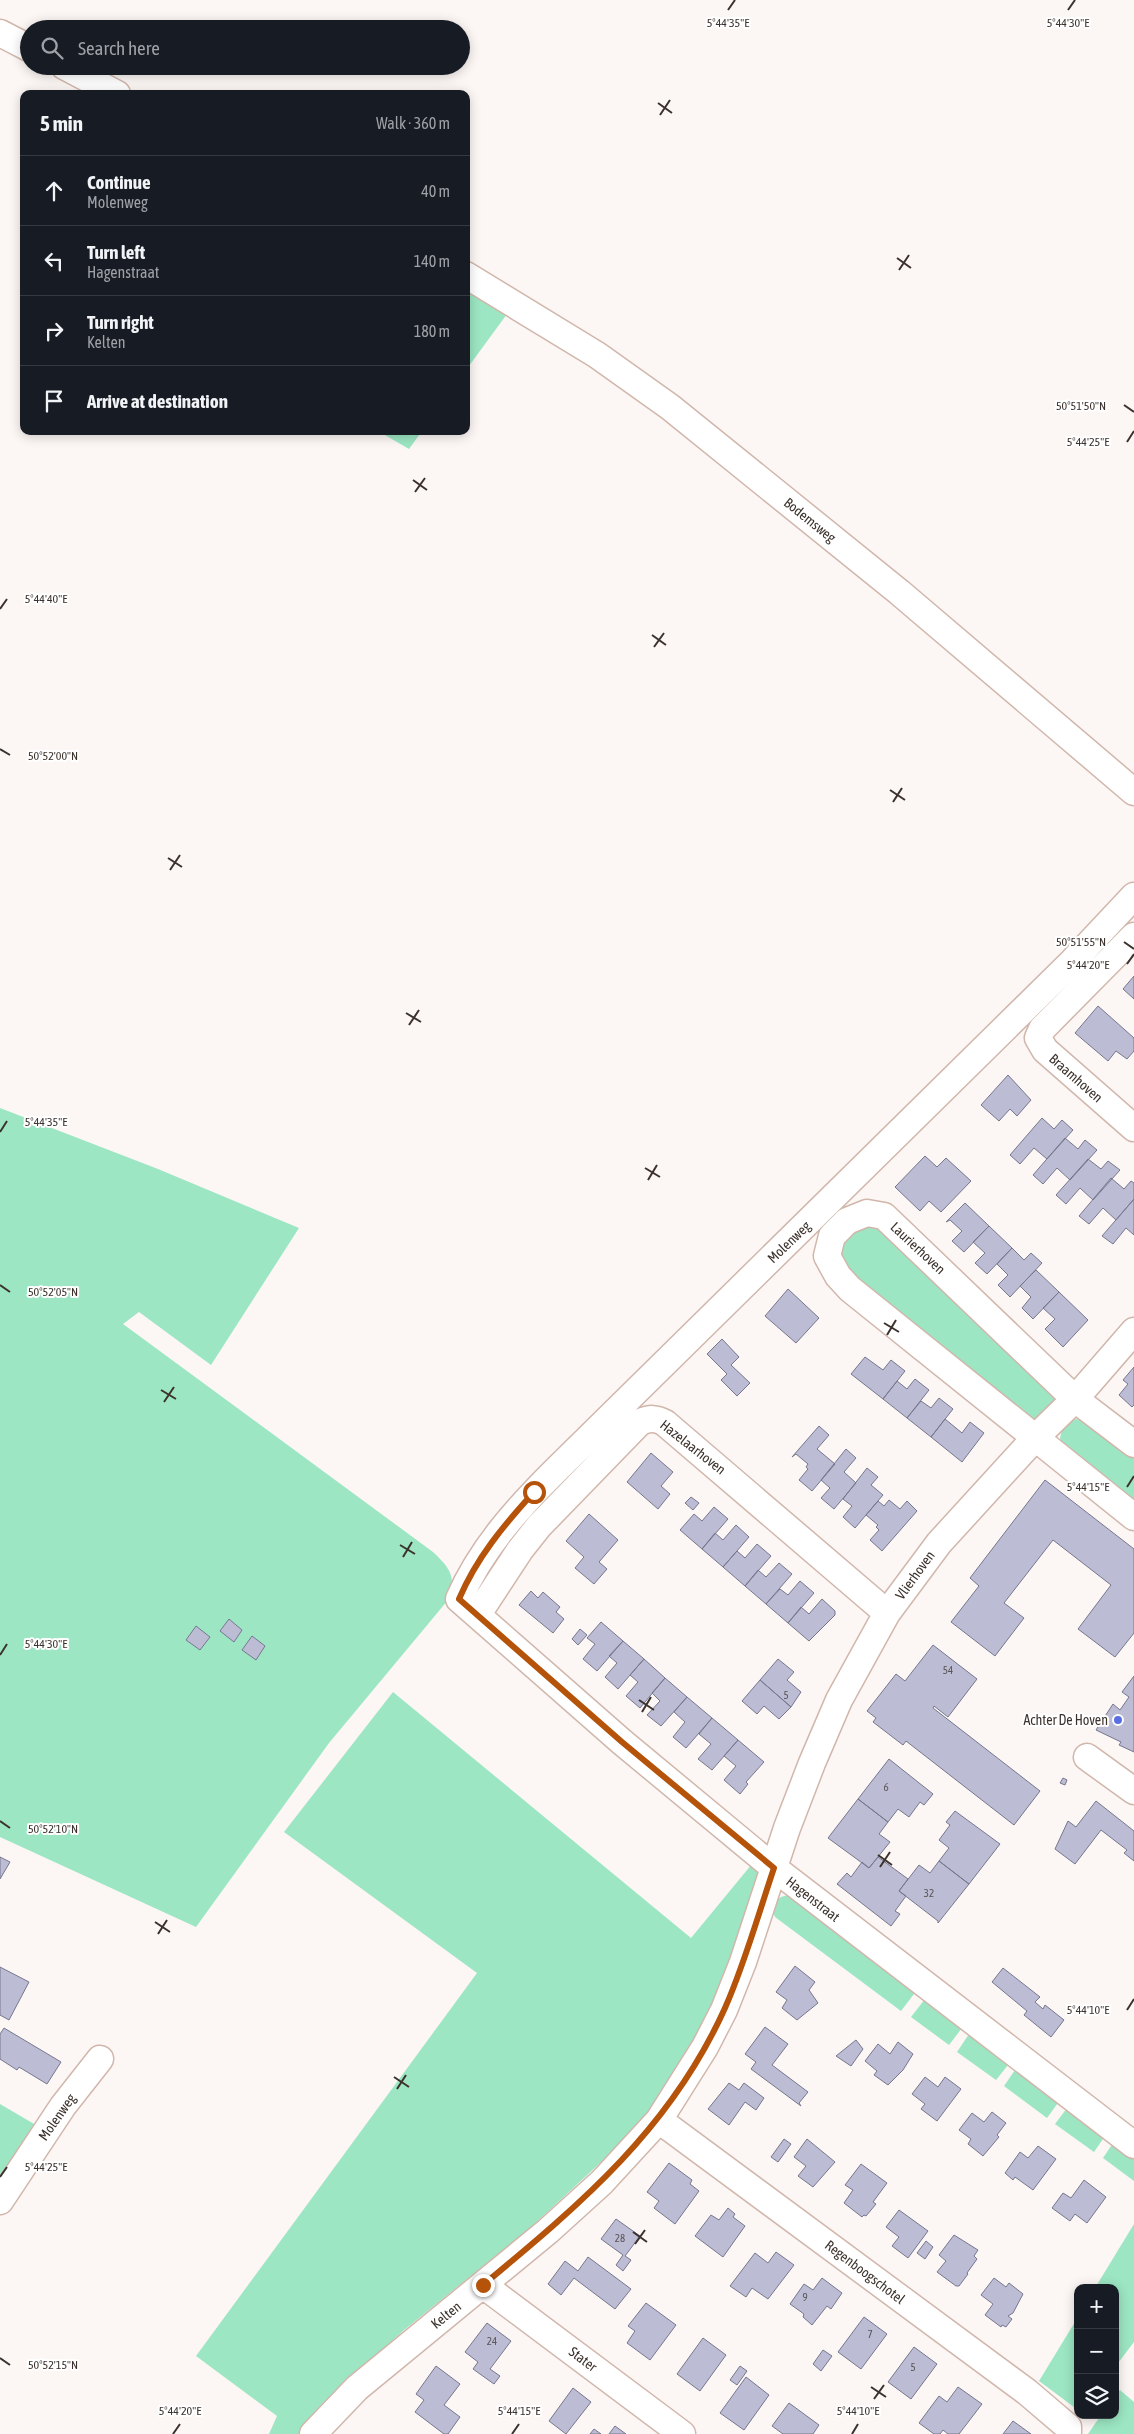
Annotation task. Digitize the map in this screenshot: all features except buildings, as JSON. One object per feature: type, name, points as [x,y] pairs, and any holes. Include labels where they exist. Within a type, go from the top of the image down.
[{"type":"street","points":[[0,33],[20,43]]},
{"type":"street","points":[[81,75],[109,90]]},
{"type":"street","name":"Bodemsweg","points":[[470,277],[597,355],[670,407],[899,592],[1134,792]]},
{"type":"street","name":"Molenweg","points":[[469,1606],[470,1574],[490,1543],[554,1472],[1059,975],[1134,896]]},
{"type":"street","name":"Braamhoven","points":[[1134,936],[1042,1029],[1038,1038],[1045,1050],[1134,1128]]},
{"type":"street","name":"Laurierhoven","points":[[1134,1444],[1075,1399],[884,1216],[867,1213],[847,1221],[832,1236],[827,1256],[838,1276],[850,1289],[1134,1517]]},
{"type":"street","name":"Vlierhoven","points":[[774,1868],[808,1772],[827,1727],[862,1656],[887,1613],[939,1542],[1035,1438],[1075,1399],[1134,1331]]},
{"type":"street","name":"Hazelaarhoven","points":[[469,1606],[520,1550],[539,1526],[640,1422],[649,1418],[658,1419],[666,1423],[887,1613]]},
{"type":"street","name":"Hagenstraat","points":[[469,1606],[622,1742],[774,1868],[1134,2145]]},
{"type":"street","points":[[1088,1757],[1134,1791]]},
{"type":"street","name":"Kelten","points":[[314,2434],[357,2388],[548,2232],[602,2182],[659,2120],[705,2047],[724,2010],[743,1962],[774,1868]]},
{"type":"street","name":"Molenweg","points":[[0,2201],[63,2106],[100,2059]]},
{"type":"street","name":"Regenboogschotel","points":[[659,2120],[1027,2392],[1068,2430]]},
{"type":"street","name":"Stater","points":[[483,2285],[682,2434]]},
{"type":"green space","points":[[470,291],[507,314],[470,365]]},
{"type":"green space","points":[[385,435],[419,435],[409,449]]},
{"type":"green space","points":[[0,1108],[158,1169],[299,1228],[211,1365],[139,1312],[123,1324],[433,1552],[448,1568],[452,1579],[448,1600],[329,1743],[196,1927],[0,1837]]},
{"type":"green space","points":[[868,1226],[884,1229],[1053,1388],[1055,1408],[1036,1420],[1025,1418],[843,1273],[839,1249],[854,1228]]},
{"type":"green space","points":[[1076,1419],[1090,1421],[1134,1455],[1134,1505],[1065,1451],[1060,1438],[1063,1426]]},
{"type":"green space","points":[[393,1692],[691,1938],[752,1864],[760,1871],[721,1995],[640,2126],[529,2229],[404,2330],[319,2407],[299,2434],[269,2434],[277,2416],[196,2356],[477,1973],[284,1832]]},
{"type":"green space","points":[[788,1895],[915,1989],[914,1994],[901,2011],[775,1917],[773,1912],[776,1903],[781,1897]]},
{"type":"green space","points":[[925,1999],[962,2028],[949,2045],[911,2017]]},
{"type":"green space","points":[[969,2034],[1008,2065],[996,2080],[957,2052]]},
{"type":"green space","points":[[1015,2070],[1060,2100],[1047,2118],[1004,2086]]},
{"type":"green space","points":[[0,2104],[41,2128],[0,2185]]},
{"type":"green space","points":[[1067,2108],[1105,2136],[1094,2152],[1055,2124]]},
{"type":"green space","points":[[1115,2144],[1134,2156],[1134,2181],[1103,2158],[1111,2146]]},
{"type":"green space","points":[[1134,2224],[1134,2342],[1119,2362],[1119,2284],[1097,2284]]},
{"type":"green space","points":[[1074,2324],[1074,2407],[1039,2381]]},
{"type":"green space","points":[[1120,2390],[1134,2402],[1134,2434],[1088,2434],[1098,2419],[1119,2419]]},
{"type":"place","name":"Achter De Hoven","points":[[1118,1720]]},
{"type":"route","points":[[483,2285],[548,2232],[602,2182],[636,2148],[659,2120],[705,2047],[724,2010],[743,1962],[774,1868],[622,1742],[459,1599],[470,1574],[490,1543],[534,1492]]}]
